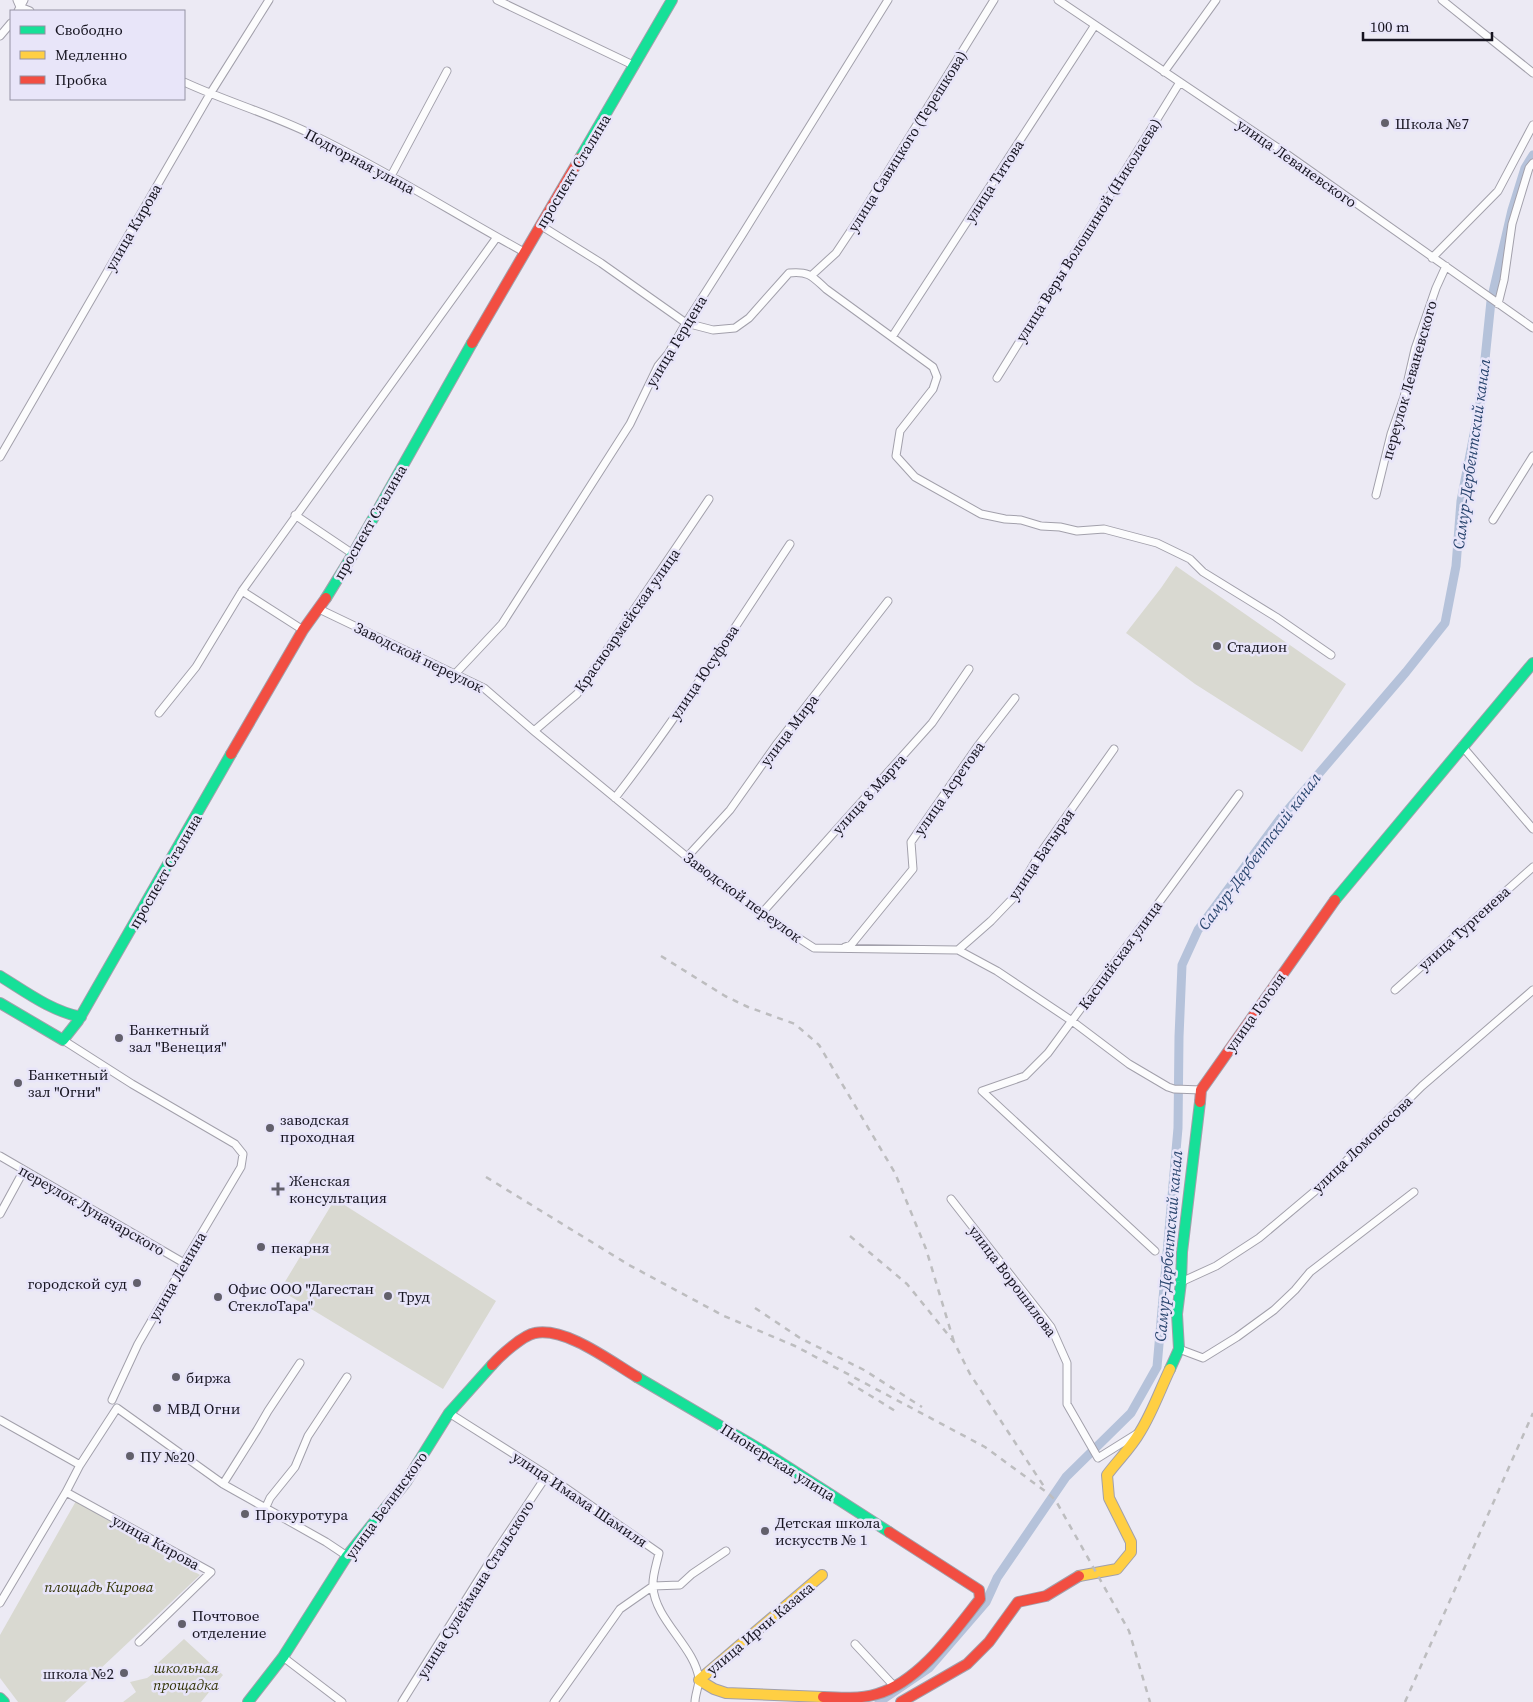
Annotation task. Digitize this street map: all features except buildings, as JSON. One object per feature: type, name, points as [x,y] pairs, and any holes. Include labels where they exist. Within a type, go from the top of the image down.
[{"type":"street","name":"улица Кирова","points":[[0,457],[210,94],[269,0]]},
{"type":"street","points":[[497,0],[635,66]]},
{"type":"street","name":"проспект Сталина","points":[[63,1040],[81,1016],[303,630],[319,609],[353,554],[521,257],[635,66],[672,0]]},
{"type":"street","name":"улица Герцена","points":[[456,674],[502,624],[630,424],[658,366],[668,354],[888,0]]},
{"type":"street","name":"улица Савицкого (Терешкова)","points":[[812,275],[836,252],[856,223],[994,0]]},
{"type":"street","name":"улица Леваневского","points":[[1058,0],[1278,148],[1533,328]]},
{"type":"street","points":[[1164,72],[1216,0]]},
{"type":"street","points":[[1442,0],[1533,73]]},
{"type":"street","points":[[0,36],[10,24]]},
{"type":"street","name":"улица Титова","points":[[892,337],[1095,25]]},
{"type":"street","points":[[390,176],[447,71]]},
{"type":"street","name":"Подгорная улица","points":[[185,82],[309,133],[390,176],[524,252],[521,257]]},
{"type":"street","name":"улица Веры Волошиной (Николаева)","points":[[996,378],[1180,82]]},
{"type":"street","points":[[1432,258],[1498,191],[1533,126]]},
{"type":"street","points":[[1494,301],[1504,280],[1512,224],[1529,168],[1533,162]]},
{"type":"street","points":[[540,225],[600,263],[686,323],[713,330],[735,328],[749,318],[789,273],[804,272],[812,275],[826,289],[933,367],[937,377],[933,389],[900,431],[896,456],[915,477],[980,514],[1021,520],[1041,526],[1077,530],[1104,529],[1157,543],[1190,559],[1203,572],[1276,617],[1330,655]]},
{"type":"street","points":[[160,713],[196,667],[242,591],[497,237]]},
{"type":"street","name":"переулок Леваневского","points":[[1376,495],[1391,434],[1404,397],[1416,349],[1436,288],[1446,266]]},
{"type":"street","points":[[1493,520],[1533,456]]},
{"type":"street","name":"Красноармейская улица","points":[[534,731],[577,694],[709,499]]},
{"type":"street","points":[[296,515],[353,554]]},
{"type":"street","name":"улица Юсуфова","points":[[615,798],[648,756],[790,544]]},
{"type":"street","points":[[242,591],[303,630]]},
{"type":"street","name":"улица Мира","points":[[687,857],[730,810],[776,745],[888,600]]},
{"type":"street","name":"Заводской переулок","points":[[319,609],[484,688],[687,857],[762,914],[814,948],[958,950],[997,971],[1072,1021],[1129,1064],[1174,1089],[1196,1090]]},
{"type":"street","name":"улица Гоголя","points":[[901,1702],[967,1664],[989,1642],[1018,1602],[1046,1596],[1081,1575],[1117,1569],[1131,1552],[1131,1542],[1109,1498],[1107,1475],[1141,1431],[1179,1349],[1177,1314],[1182,1252],[1193,1168],[1196,1090],[1332,903],[1533,663]]},
{"type":"street","name":"улица 8 Марта","points":[[762,914],[932,723],[969,669]]},
{"type":"street","name":"улица Асретова","points":[[841,949],[851,945],[912,870],[911,842],[1015,698]]},
{"type":"street","points":[[1462,746],[1533,829]]},
{"type":"street","name":"улица Батырая","points":[[958,950],[992,921],[1015,896],[1040,855],[1114,749]]},
{"type":"street","name":"Каспийская улица","points":[[1156,1251],[982,1091],[1025,1076],[1048,1053],[1239,794]]},
{"type":"street","name":"улица Тургенева","points":[[1395,990],[1533,867]]},
{"type":"street","points":[[0,976],[48,1006],[65,1014],[81,1016]]},
{"type":"street","name":"улица Ломоносова","points":[[1181,1282],[1216,1266],[1259,1238],[1321,1186],[1422,1086],[1533,990]]},
{"type":"street","points":[[0,1003],[63,1040]]},
{"type":"street","name":"улица Ленина","points":[[63,1040],[132,1084],[235,1144],[243,1154],[241,1167],[138,1344],[112,1400]]},
{"type":"street","name":"переулок Луначарского","points":[[0,1156],[184,1262]]},
{"type":"street","points":[[0,1214],[24,1170]]},
{"type":"street","points":[[1179,1349],[1203,1358],[1237,1337],[1274,1310],[1310,1272],[1414,1192]]},
{"type":"street","name":"улица Ворошилова","points":[[951,1199],[1051,1327],[1067,1363],[1067,1404],[1098,1458],[1141,1431]]},
{"type":"street","name":"улица Белинского","points":[[248,1702],[283,1657],[347,1556],[406,1482],[449,1413],[503,1353],[533,1333],[553,1332],[574,1340]]},
{"type":"street","name":"Пионерская улица","points":[[574,1340],[763,1451],[979,1590],[980,1599],[934,1654],[903,1681],[894,1686]]},
{"type":"street","points":[[223,1484],[300,1363]]},
{"type":"street","points":[[265,1509],[270,1498],[295,1467],[308,1436],[347,1377]]},
{"type":"street","points":[[0,1603],[80,1465],[118,1408],[223,1484],[326,1542],[347,1556]]},
{"type":"street","name":"улица Имама Шамиля","points":[[449,1413],[547,1475],[659,1553],[652,1586]]},
{"type":"street","points":[[0,1420],[80,1465]]},
{"type":"street","name":"улица Сулеймана Стальского","points":[[402,1702],[497,1550],[547,1475]]},
{"type":"street","name":"улица Кирова","points":[[66,1492],[211,1572],[139,1642]]},
{"type":"street","points":[[554,1702],[620,1609],[652,1586],[680,1585],[692,1574],[726,1552]]},
{"type":"street","name":"улица Ирчи Казака","points":[[699,1680],[822,1575]]},
{"type":"street","points":[[652,1586],[656,1599],[670,1626],[690,1656],[699,1680],[695,1702]]},
{"type":"street","points":[[699,1680],[718,1691],[814,1696],[853,1697],[878,1694],[894,1686],[854,1644]]},
{"type":"street","points":[[283,1657],[342,1702]]},
{"type":"street","points":[[0,1698],[4,1702]]},
{"type":"green space","name":"Стадион","points":[[1176,566],[1346,684],[1302,752],[1195,684],[1126,633]]},
{"type":"green space","name":"Труд","points":[[335,1199],[496,1301],[443,1389],[280,1290]]},
{"type":"green space","name":"площадь Кирова","points":[[76,1501],[200,1575],[65,1702],[18,1702],[0,1678],[0,1635]]},
{"type":"green space","name":"школьная прощадка","points":[[184,1639],[223,1675],[201,1702],[123,1702],[136,1692],[130,1682],[147,1678],[161,1668],[158,1663]]},
{"type":"waterway","name":"Самур-Дербентский канал","points":[[879,1702],[929,1668],[986,1602],[997,1578],[1066,1477],[1131,1413],[1157,1367],[1178,1128],[1182,965],[1198,930],[1280,819],[1406,672],[1445,623],[1456,566],[1461,501],[1481,398],[1491,301],[1512,210],[1525,168],[1533,155]]},
{"type":"railway","points":[[661,956],[725,996],[748,1007],[795,1024],[819,1045],[895,1173],[926,1249],[954,1342]]},
{"type":"railway","points":[[486,1177],[629,1265],[724,1316],[795,1346],[985,1447],[1049,1494],[1056,1501],[1129,1631],[1150,1702]]},
{"type":"railway","points":[[850,1236],[907,1284],[954,1342],[970,1374],[1045,1488]]},
{"type":"railway","points":[[755,1308],[800,1338],[864,1370],[922,1407]]},
{"type":"railway","points":[[848,1382],[897,1412]]},
{"type":"railway","points":[[1405,1702],[1533,1413]]},
{"type":"traffic: fast","points":[[580,158],[672,0]]},
{"type":"traffic: fast","points":[[326,598],[353,554],[472,343]]},
{"type":"traffic: fast","points":[[1335,900],[1533,663]]},
{"type":"traffic: fast","points":[[0,1003],[63,1040],[78,1021],[231,754]]},
{"type":"traffic: fast","points":[[0,976],[49,1006],[81,1017]]},
{"type":"traffic: fast","points":[[1170,1369],[1179,1349],[1177,1314],[1182,1252],[1200,1102]]},
{"type":"traffic: fast","points":[[248,1702],[283,1657],[347,1556],[406,1482],[449,1413],[492,1365]]},
{"type":"traffic: fast","points":[[637,1377],[763,1451],[889,1532]]},
{"type":"traffic: fast","points":[[0,1698],[4,1702]]},
{"type":"traffic: slow","points":[[1079,1576],[1117,1569],[1131,1552],[1131,1542],[1109,1498],[1107,1475],[1140,1432],[1170,1369]]},
{"type":"traffic: slow","points":[[822,1575],[699,1680],[714,1689],[726,1693],[823,1697]]},
{"type":"traffic: jam","points":[[472,343],[580,158]]},
{"type":"traffic: jam","points":[[231,754],[303,630],[326,598]]},
{"type":"traffic: jam","points":[[1200,1102],[1201,1090],[1335,900]]},
{"type":"traffic: jam","points":[[492,1365],[506,1351],[524,1338],[535,1333],[547,1333],[574,1340],[601,1354],[637,1377]]},
{"type":"traffic: jam","points":[[823,1697],[850,1698],[871,1696],[892,1688],[907,1679],[935,1654],[980,1599],[979,1590],[889,1532]]},
{"type":"traffic: jam","points":[[901,1702],[967,1664],[989,1642],[1018,1602],[1046,1596],[1079,1576]]},
{"type":"place","name":"Школа №7","points":[[1385,123]]},
{"type":"place","name":"Стадион","points":[[1217,646]]},
{"type":"place","name":"Банкетный зал \"Венеция\"","points":[[119,1038]]},
{"type":"place","name":"Банкетный зал \"Огни\"","points":[[18,1083]]},
{"type":"place","name":"заводская проходная","points":[[270,1128]]},
{"type":"place","name":"Женская консультация","points":[[278,1189]]},
{"type":"place","name":"пекарня","points":[[261,1247]]},
{"type":"place","name":"городской суд","points":[[137,1283]]},
{"type":"place","name":"Труд","points":[[388,1296]]},
{"type":"place","name":"Офис ООО \"Дагестан СтеклоТара\"","points":[[218,1297]]},
{"type":"place","name":"биржа","points":[[176,1377]]},
{"type":"place","name":"МВД Огни","points":[[157,1408]]},
{"type":"place","name":"ПУ №20","points":[[130,1456]]},
{"type":"place","name":"Прокуротура","points":[[245,1514]]},
{"type":"place","name":"Детская школа искусств № 1","points":[[765,1531]]},
{"type":"place","name":"Почтовое отделение","points":[[182,1624]]},
{"type":"place","name":"школа №2","points":[[124,1673]]}]
